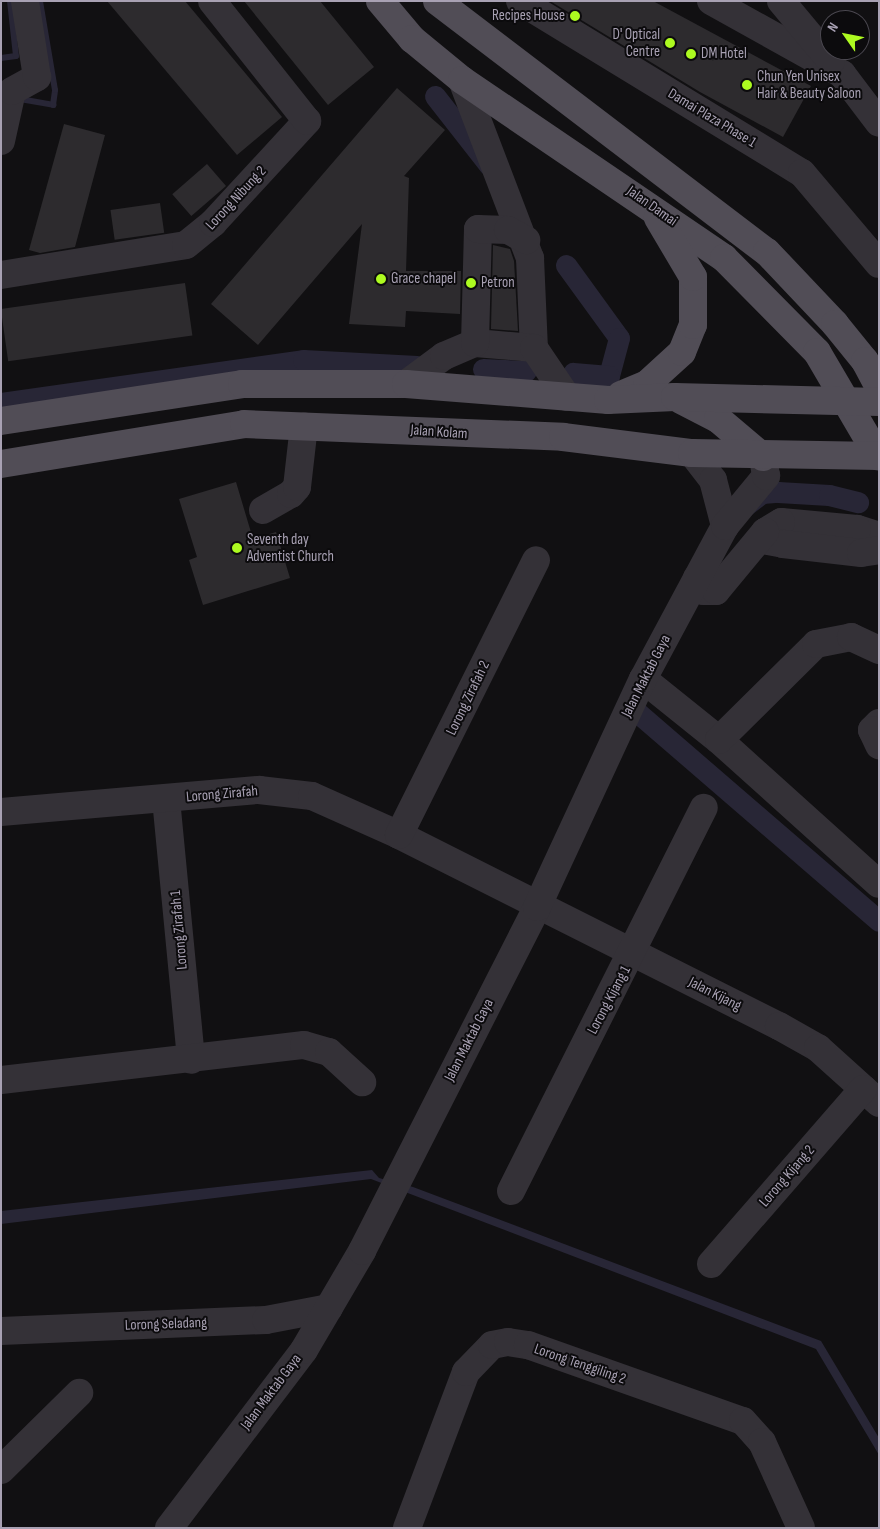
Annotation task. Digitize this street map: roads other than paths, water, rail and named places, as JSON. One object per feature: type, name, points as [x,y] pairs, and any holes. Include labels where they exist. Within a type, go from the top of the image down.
[{"type":"main road","name":"Jalan Damai","points":[[380,1],[412,39],[462,80],[648,203],[724,258],[817,352],[879,456]]},
{"type":"main road","points":[[437,1],[766,252],[813,284],[879,354]]},
{"type":"main road","points":[[608,400],[647,384],[682,352],[693,325],[693,277],[678,247],[648,203]]},
{"type":"main road","points":[[766,252],[835,324],[865,361],[879,387]]},
{"type":"main road","points":[[1,421],[242,384],[406,384],[608,400],[675,397],[879,402]]},
{"type":"main road","points":[[675,397],[718,419],[763,457]]},
{"type":"main road","name":"Jalan Kolam","points":[[1,464],[244,424],[563,437],[692,453],[763,457],[879,456]]},
{"type":"street","points":[[1,140],[20,81],[25,1]]},
{"type":"street","name":"Lorong Nibung 2","points":[[1,275],[186,245],[213,223],[307,121],[212,1]]},
{"type":"street","name":"Damai Plaza Phase 1","points":[[520,1],[802,173],[879,264]]},
{"type":"street","points":[[711,1],[842,74]]},
{"type":"street","points":[[781,1],[842,74],[879,124]]},
{"type":"street","points":[[462,80],[477,126],[526,240],[530,258],[534,348],[567,397]]},
{"type":"street","points":[[475,343],[478,229],[508,230],[526,240]]},
{"type":"street","points":[[406,384],[444,356],[475,343],[534,348]]},
{"type":"street","points":[[263,510],[291,494],[297,486],[304,426]]},
{"type":"street","points":[[692,453],[713,480],[725,526]]},
{"type":"street","name":"Jalan Maktab Gaya","points":[[170,1528],[304,1350],[362,1251],[537,907],[643,680],[725,526],[766,476],[763,457]]},
{"type":"street","points":[[697,578],[704,591],[716,591],[765,532],[781,522],[857,529],[879,536]]},
{"type":"street","points":[[765,532],[768,541],[783,544],[861,553],[879,550]]},
{"type":"street","name":"Lorong Zirafah 2","points":[[400,835],[536,560]]},
{"type":"street","points":[[719,740],[816,644],[851,637],[879,650]]},
{"type":"street","points":[[643,680],[719,740],[879,884]]},
{"type":"street","points":[[879,723],[872,730],[879,745]]},
{"type":"street","name":"Lorong Zirafah","points":[[1,812],[258,790],[312,796],[400,835],[537,907]]},
{"type":"street","name":"Lorong Zirafah 1","points":[[166,799],[191,1060]]},
{"type":"street","name":"Lorong Kijang 1","points":[[511,1191],[634,953],[704,808]]},
{"type":"street","name":"Jalan Kijang","points":[[537,907],[634,953],[818,1048],[871,1096]]},
{"type":"street","points":[[1,1080],[304,1046],[329,1052],[362,1082]]},
{"type":"street","name":"Lorong Kijang 2","points":[[710,1264],[871,1096]]},
{"type":"street","name":"Lorong Seladang","points":[[1,1331],[266,1320],[329,1308]]},
{"type":"street","points":[[266,1320],[304,1350]]},
{"type":"street","name":"Lorong Tenggiling 2","points":[[406,1528],[466,1372],[492,1345],[508,1342],[528,1346],[743,1420],[762,1442],[801,1528]]},
{"type":"street","points":[[1,1470],[79,1393]]},
{"type":"waterway","points":[[1,58],[16,56],[10,1]]},
{"type":"waterway","points":[[20,99],[53,105],[55,90],[40,1]]},
{"type":"waterway","points":[[435,96],[489,165]]},
{"type":"waterway","points":[[566,265],[619,338],[609,376],[573,373]]},
{"type":"waterway","points":[[1,403],[303,360],[417,366]]},
{"type":"waterway","points":[[483,369],[526,371]]},
{"type":"waterway","points":[[746,505],[762,493],[778,492],[829,495],[858,502]]},
{"type":"waterway","points":[[638,713],[879,921]]},
{"type":"place","name":"Recipes House","points":[[575,16]]},
{"type":"place","name":"D' Optical Centre","points":[[670,43]]},
{"type":"place","name":"DM Hotel","points":[[691,54]]},
{"type":"place","name":"Chun Yen Unisex Hair & Beauty Saloon","points":[[747,85]]},
{"type":"place","name":"Grace chapel","points":[[381,279]]},
{"type":"place","name":"Petron","points":[[471,283]]},
{"type":"place","name":"Seventh day Adventist Church","points":[[237,548]]}]
